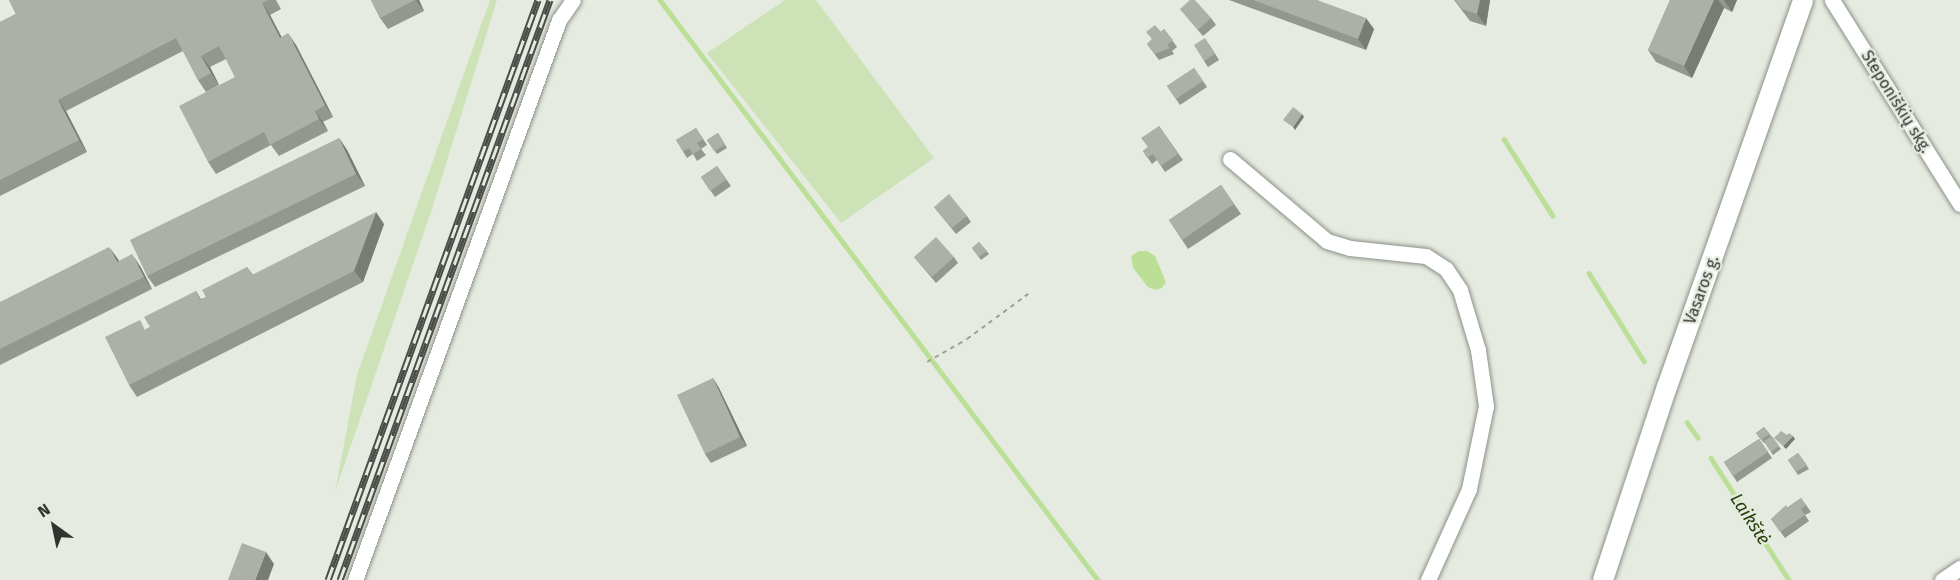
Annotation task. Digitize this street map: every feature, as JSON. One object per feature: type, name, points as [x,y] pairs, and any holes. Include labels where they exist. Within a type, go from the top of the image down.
[{"type":"street","points":[[355,580],[559,20],[573,0]]},
{"type":"street","name":"Vasaros g.","points":[[1603,580],[1667,387],[1803,0]]},
{"type":"street","name":"Steponiškių skg.","points":[[1832,0],[1960,204]]},
{"type":"street","points":[[1230,159],[1327,241],[1350,248],[1426,256],[1446,269],[1460,290],[1478,350],[1486,406],[1469,489],[1428,580]]},
{"type":"street","points":[[1942,580],[1960,568]]},
{"type":"path","points":[[927,362],[937,354],[967,339],[1028,294]]},
{"type":"shaded area","points":[[490,0],[497,0],[433,206],[335,492],[357,375]]},
{"type":"shaded area","points":[[785,0],[816,0],[934,158],[841,223],[707,53]]},
{"type":"shaded area","points":[[1139,251],[1147,251],[1155,256],[1166,282],[1162,288],[1155,290],[1148,287],[1133,268],[1131,256]]},
{"type":"building","points":[[9,0],[269,0],[262,3],[280,38],[288,33],[325,105],[315,111],[319,119],[270,145],[264,132],[208,162],[179,106],[235,77],[219,46],[201,56],[211,73],[198,80],[176,38],[58,100],[79,140],[0,180],[0,22],[16,14]]},
{"type":"building","points":[[371,0],[415,0],[380,18]]},
{"type":"building","points":[[1190,0],[1195,0],[1211,18],[1198,30],[1180,9]]},
{"type":"building","points":[[1253,0],[1317,0],[1366,18],[1358,39]]},
{"type":"building","points":[[1455,0],[1480,0],[1477,14],[1462,9]]},
{"type":"building","points":[[1670,0],[1714,0],[1684,66],[1648,50]]},
{"type":"building","points":[[1155,25],[1161,32],[1164,29],[1173,40],[1167,45],[1170,48],[1155,54],[1147,44],[1152,39],[1146,32]]},
{"type":"building","points":[[1205,38],[1215,54],[1204,61],[1194,45]]},
{"type":"building","points":[[1194,68],[1203,81],[1176,99],[1167,86]]},
{"type":"building","points":[[1293,107],[1302,114],[1293,127],[1283,120]]},
{"type":"building","points":[[1159,126],[1178,154],[1161,166],[1153,154],[1147,158],[1143,151],[1148,147],[1141,138]]},
{"type":"building","points":[[696,128],[703,139],[697,143],[701,149],[693,154],[689,148],[683,151],[676,140]]},
{"type":"building","points":[[718,133],[725,145],[714,151],[707,140]]},
{"type":"building","points":[[339,138],[356,174],[147,276],[130,240]]},
{"type":"building","points":[[717,166],[726,180],[710,191],[701,177]]},
{"type":"building","points":[[1221,185],[1234,204],[1182,240],[1169,220]]},
{"type":"building","points":[[949,194],[967,216],[952,228],[934,207]]},
{"type":"building","points":[[376,212],[354,271],[129,385],[105,337],[140,320],[145,330],[150,327],[144,317],[196,291],[200,300],[206,297],[202,290],[247,267],[252,275]]},
{"type":"building","points":[[936,237],[954,257],[932,277],[914,257]]},
{"type":"building","points":[[979,242],[987,251],[979,257],[972,248]]},
{"type":"building","points":[[109,247],[117,262],[132,254],[144,277],[0,349],[0,302]]},
{"type":"building","points":[[713,378],[740,437],[705,454],[677,395]]},
{"type":"building","points":[[1764,427],[1770,434],[1761,440],[1756,433]]},
{"type":"building","points":[[1781,431],[1793,436],[1783,446],[1774,438]]},
{"type":"building","points":[[1772,436],[1779,446],[1771,452],[1764,441]]},
{"type":"building","points":[[1759,439],[1768,452],[1733,476],[1724,462]]},
{"type":"building","points":[[1798,453],[1807,465],[1796,472],[1788,460]]},
{"type":"building","points":[[1801,498],[1806,505],[1801,509],[1805,515],[1780,532],[1771,519],[1786,505],[1788,508]]},
{"type":"building","points":[[242,543],[266,552],[255,580],[228,580]]},
{"type":"waterway","points":[[660,0],[1098,580]]},
{"type":"waterway","name":"Laikštė","points":[[1504,139],[1553,216]]},
{"type":"waterway","name":"Laikštė","points":[[1589,273],[1644,361]]},
{"type":"waterway","name":"Laikštė","points":[[1687,422],[1698,438]]},
{"type":"waterway","name":"Laikštė","points":[[1711,458],[1789,580]]},
{"type":"railway","points":[[328,580],[538,0]]},
{"type":"railway","points":[[340,580],[550,0]]}]
